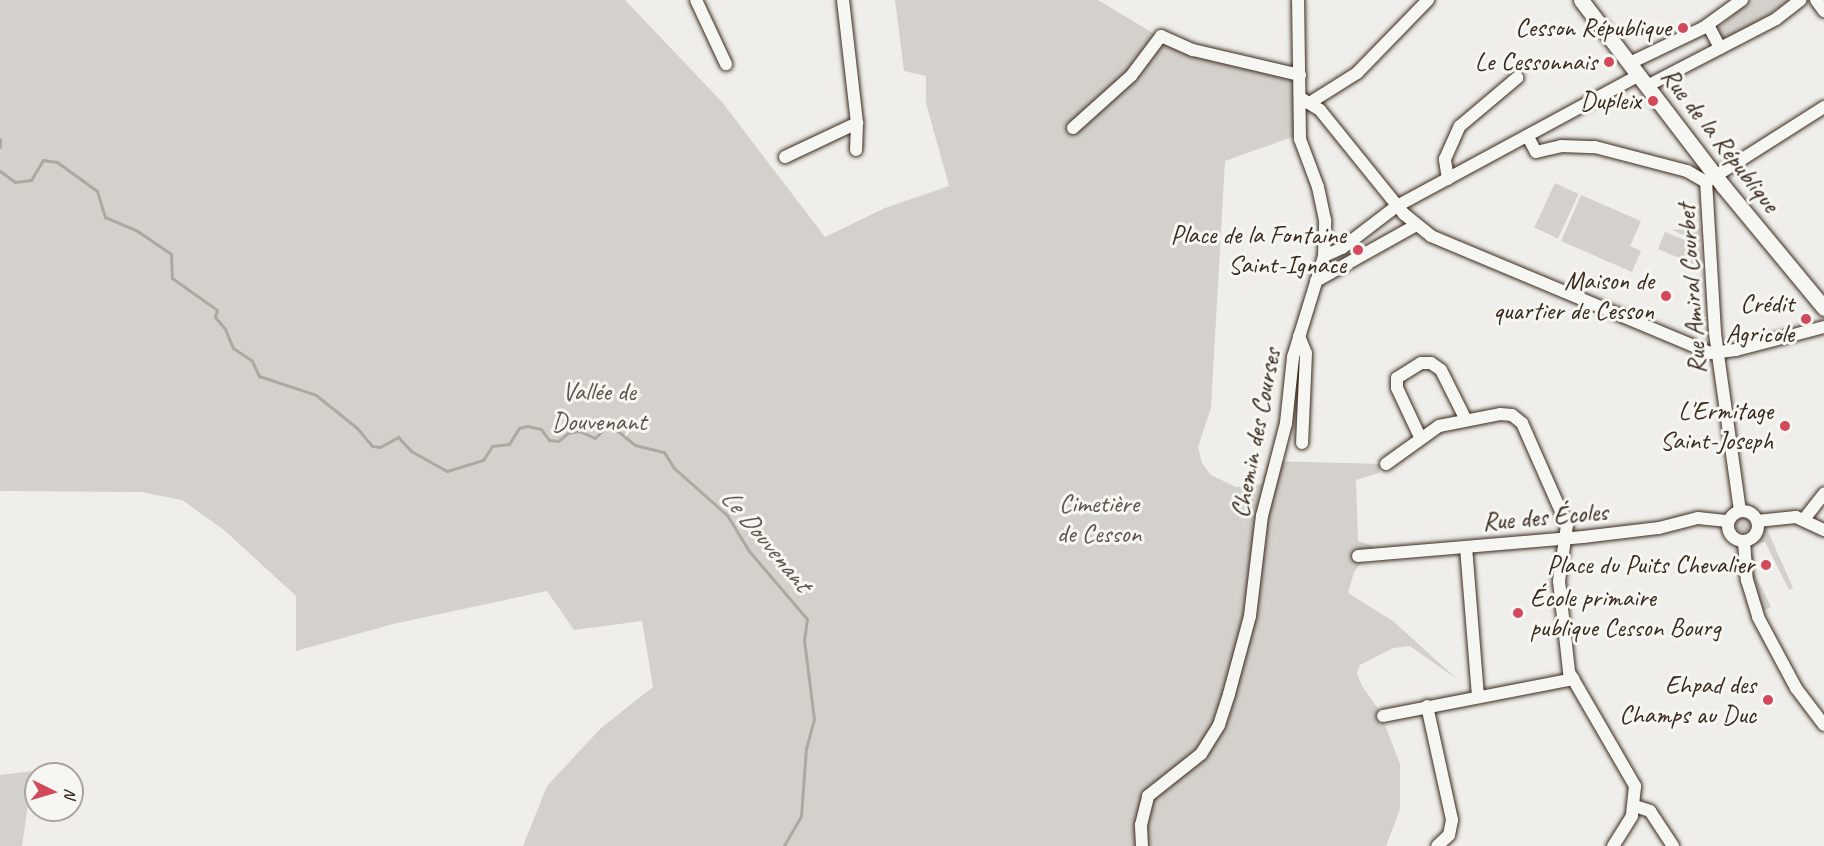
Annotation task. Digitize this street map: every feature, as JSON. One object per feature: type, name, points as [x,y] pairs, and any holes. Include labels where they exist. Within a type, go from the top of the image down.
[{"type":"street","points":[[696,0],[726,64]]},
{"type":"street","points":[[843,0],[857,123],[856,150]]},
{"type":"street","name":"Chemin des Courses","points":[[1142,846],[1141,825],[1148,796],[1201,754],[1219,725],[1229,694],[1250,616],[1262,516],[1286,423],[1299,336],[1324,256],[1325,229],[1320,198],[1300,139],[1306,100],[1300,75],[1298,0]]},
{"type":"street","points":[[1428,0],[1357,73],[1306,100],[1416,225],[1431,236],[1717,354],[1824,327]]},
{"type":"street","name":"Rue de la République","points":[[1581,0],[1639,75],[1711,178],[1824,308]]},
{"type":"street","points":[[1324,256],[1342,248],[1397,206],[1639,75],[1742,0]]},
{"type":"street","points":[[1639,75],[1719,48],[1776,18],[1800,0]]},
{"type":"street","points":[[1816,0],[1824,11]]},
{"type":"street","points":[[1708,25],[1719,48]]},
{"type":"street","points":[[1073,128],[1131,76],[1161,36],[1193,50],[1300,75]]},
{"type":"street","points":[[1448,179],[1445,159],[1460,126],[1517,78]]},
{"type":"street","points":[[1528,137],[1536,152],[1561,146],[1595,147],[1711,178],[1824,107]]},
{"type":"street","points":[[785,157],[857,123]]},
{"type":"street","name":"Rue Amiral Courbet","points":[[1711,178],[1717,354],[1740,511]]},
{"type":"street","points":[[1316,281],[1416,225]]},
{"type":"street","points":[[1299,336],[1306,352],[1302,443]]},
{"type":"street","points":[[1420,437],[1397,388],[1397,378],[1421,363],[1431,363],[1441,370],[1466,420]]},
{"type":"street","points":[[1386,464],[1420,437],[1439,426],[1500,414],[1512,415],[1522,423],[1567,525],[1568,538],[1559,581],[1564,656],[1573,679],[1635,786],[1635,806],[1628,828],[1613,846]]},
{"type":"street","points":[[1805,518],[1824,494]]},
{"type":"street","points":[[1744,541],[1731,535],[1728,521],[1740,511],[1749,512],[1757,521]]},
{"type":"street","points":[[1757,521],[1783,516],[1805,518],[1824,530]]},
{"type":"street","name":"Rue des Écoles","points":[[1478,695],[1466,547],[1659,528],[1698,518],[1728,521]]},
{"type":"street","points":[[1744,541],[1755,534],[1757,521]]},
{"type":"street","points":[[1744,541],[1748,580],[1758,617],[1796,688],[1824,725]]},
{"type":"street","points":[[1358,556],[1466,547]]},
{"type":"street","points":[[1383,716],[1478,695],[1573,679]]},
{"type":"street","points":[[1427,706],[1452,820],[1449,835],[1437,846]]},
{"type":"street","points":[[1635,806],[1650,811],[1673,846]]},
{"type":"green space","points":[[0,0],[625,0],[722,102],[825,237],[885,208],[949,186],[926,103],[926,76],[904,71],[895,0],[1098,0],[1173,45],[1294,77],[1295,136],[1225,161],[1211,408],[1198,447],[1202,463],[1211,475],[1236,487],[1262,484],[1269,461],[1381,464],[1379,473],[1356,480],[1358,541],[1373,546],[1375,559],[1362,562],[1354,572],[1348,593],[1393,621],[1458,680],[1410,646],[1393,648],[1360,665],[1357,673],[1362,686],[1379,710],[1400,764],[1400,809],[1386,846],[523,846],[547,786],[601,728],[653,687],[642,621],[574,630],[547,591],[393,624],[296,651],[296,596],[224,530],[182,500],[141,492],[0,491]]},
{"type":"green space","points":[[1750,0],[1791,0],[1753,25],[1720,40],[1716,30]]},
{"type":"green space","points":[[1555,183],[1579,194],[1558,238],[1534,227]]},
{"type":"green space","points":[[1581,195],[1641,221],[1630,246],[1641,251],[1632,272],[1561,241]]},
{"type":"green space","points":[[1700,228],[1701,242],[1672,230]]},
{"type":"green space","points":[[1665,232],[1701,247],[1703,268],[1658,249]]},
{"type":"green space","points":[[1740,518],[1746,518],[1750,525],[1746,532],[1740,532],[1736,528],[1736,522]]},
{"type":"green space","points":[[1766,527],[1793,588],[1789,590],[1765,542],[1752,545]]},
{"type":"green space","points":[[1753,554],[1757,565],[1752,568],[1771,607],[1763,611],[1747,555]]},
{"type":"green space","points":[[24,772],[26,822],[22,846],[0,846],[0,775]]},
{"type":"waterway","name":"Le Douvenant","points":[[0,139],[0,147]]},
{"type":"waterway","name":"Le Douvenant","points":[[0,171],[15,182],[31,180],[43,160],[57,162],[97,191],[105,217],[136,230],[171,254],[172,278],[217,310],[215,317],[225,329],[233,348],[252,361],[259,376],[316,395],[357,428],[372,446],[380,447],[398,437],[411,451],[447,471],[483,460],[492,446],[509,444],[519,428],[527,426],[541,429],[549,440],[558,441],[568,433],[579,431],[595,438],[606,427],[614,428],[635,445],[664,452],[674,468],[727,515],[749,551],[807,619],[804,640],[814,719],[806,748],[801,816],[784,846]]},
{"type":"place","name":"Cesson République","points":[[1683,28]]},
{"type":"place","name":"Le Cessonnais","points":[[1609,62]]},
{"type":"place","name":"Dupleix","points":[[1653,101]]},
{"type":"place","name":"Place de la Fontaine Saint-Ignace","points":[[1358,250]]},
{"type":"place","name":"Maison de quartier de Cesson","points":[[1666,296]]},
{"type":"place","name":"Crédit Agricole","points":[[1806,319]]},
{"type":"place","name":"L'Ermitage Saint-Joseph","points":[[1785,426]]},
{"type":"place","name":"Place du Puits Chevalier","points":[[1766,565]]},
{"type":"place","name":"École primaire publique Cesson Bourg","points":[[1518,613]]},
{"type":"place","name":"Ehpad des Champs au Duc","points":[[1768,700]]},
{"type":"park label","name":"Vallée de Douvenant","points":[[599,406]]},
{"type":"park label","name":"Cimetière de Cesson","points":[[1099,519]]}]
